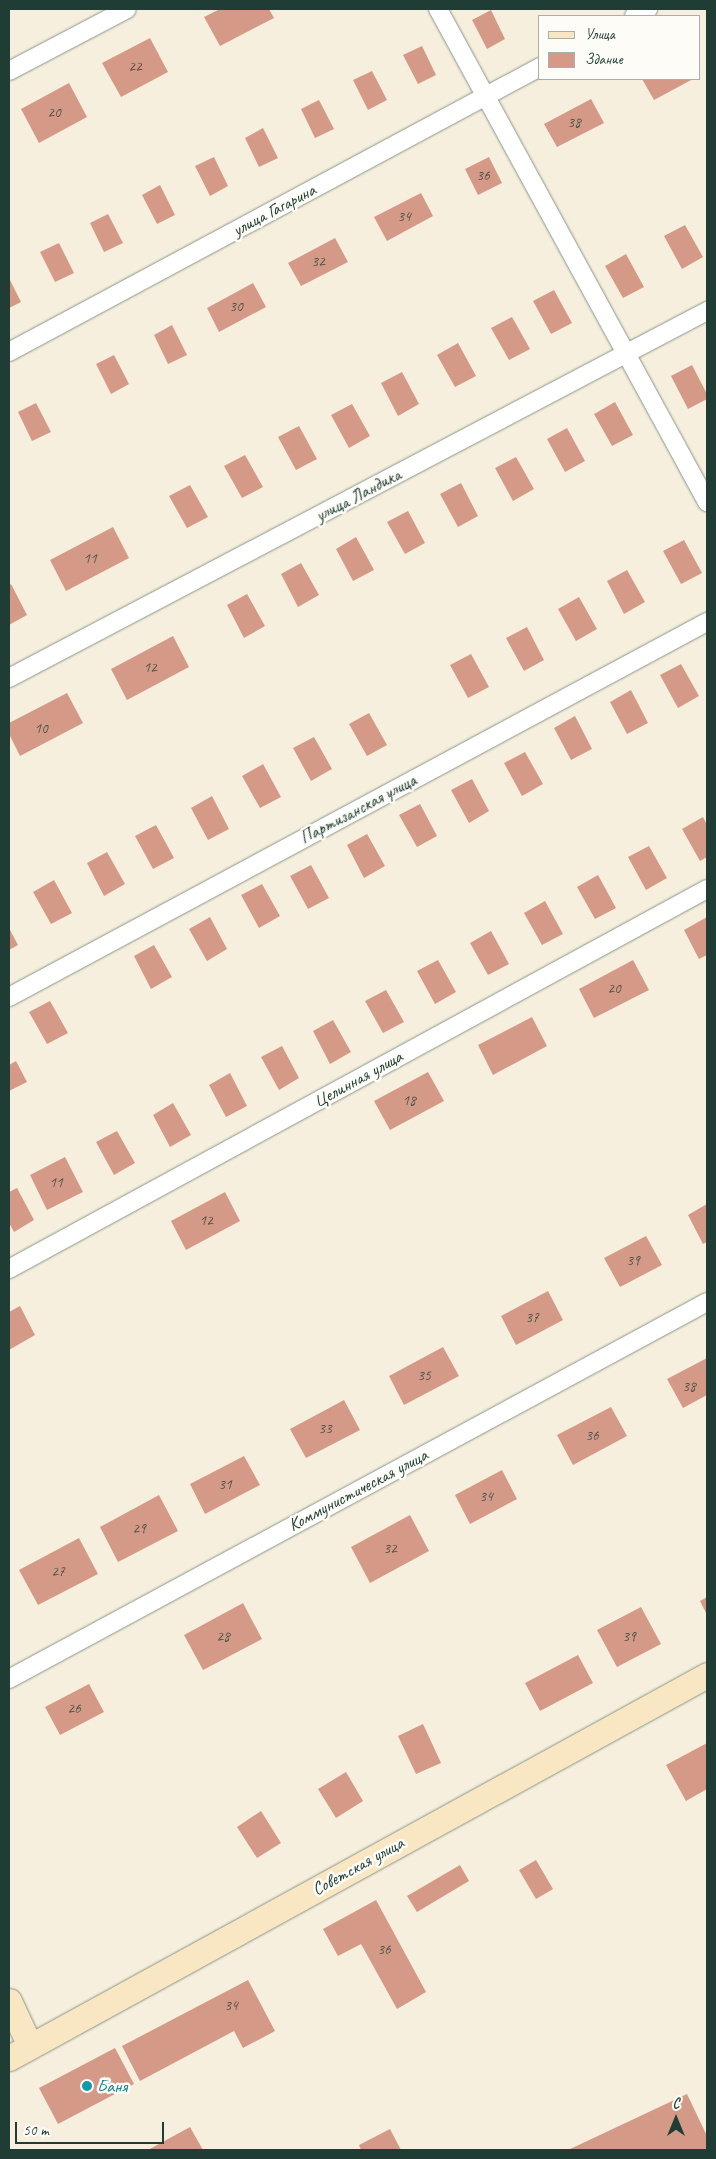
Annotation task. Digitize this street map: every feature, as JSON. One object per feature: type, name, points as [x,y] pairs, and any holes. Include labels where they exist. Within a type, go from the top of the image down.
[{"type":"street","points":[[9,72],[126,9]]},
{"type":"street","points":[[438,9],[707,502]]},
{"type":"street","points":[[636,15],[648,9]]},
{"type":"street","name":"улица Гагарина","points":[[9,352],[538,68]]},
{"type":"street","name":"улица Ландика","points":[[9,678],[707,312]]},
{"type":"street","name":"Партизанская улица","points":[[9,997],[707,622]]},
{"type":"street","name":"Целинная улица","points":[[9,1269],[707,889]]},
{"type":"street","name":"Коммунистическая улица","points":[[9,1678],[707,1302]]},
{"type":"street","name":"Советская улица","points":[[19,2052],[707,1675]]},
{"type":"street","points":[[9,2001],[19,2052]]},
{"type":"building","points":[[220,9],[269,9],[274,18],[220,46],[204,17]]},
{"type":"building","points":[[491,10],[505,39],[487,49],[472,20]]},
{"type":"building","points":[[150,38],[168,72],[121,97],[102,63]]},
{"type":"building","points":[[422,46],[436,75],[418,84],[403,55]]},
{"type":"building","points":[[372,71],[387,100],[368,110],[353,80]]},
{"type":"building","points":[[643,80],[691,80],[654,100]]},
{"type":"building","points":[[69,83],[87,117],[39,143],[21,109]]},
{"type":"building","points":[[591,99],[604,123],[557,147],[544,124]]},
{"type":"building","points":[[319,100],[334,129],[315,138],[301,109]]},
{"type":"building","points":[[263,128],[278,158],[259,167],[245,138]]},
{"type":"building","points":[[214,157],[228,186],[210,196],[195,166]]},
{"type":"building","points":[[489,157],[502,183],[478,195],[465,169]]},
{"type":"building","points":[[160,185],[175,215],[157,224],[142,195]]},
{"type":"building","points":[[421,193],[433,216],[387,241],[374,217]]},
{"type":"building","points":[[108,214],[123,243],[104,252],[90,223]]},
{"type":"building","points":[[685,225],[703,257],[682,269],[664,236]]},
{"type":"building","points":[[335,238],[348,262],[301,286],[288,263]]},
{"type":"building","points":[[59,243],[74,273],[55,282],[40,252]]},
{"type":"building","points":[[626,254],[644,287],[623,298],[605,266]]},
{"type":"building","points":[[9,278],[21,302],[9,308]]},
{"type":"building","points":[[253,283],[266,307],[219,332],[207,308]]},
{"type":"building","points":[[554,290],[572,323],[551,334],[533,301]]},
{"type":"building","points":[[512,317],[530,349],[509,360],[491,328]]},
{"type":"building","points":[[172,325],[187,355],[168,364],[154,335]]},
{"type":"building","points":[[458,343],[476,376],[455,387],[437,355]]},
{"type":"building","points":[[114,355],[129,384],[111,394],[96,364]]},
{"type":"building","points":[[692,365],[707,394],[707,399],[688,409],[671,376]]},
{"type":"building","points":[[402,372],[419,404],[398,416],[381,383]]},
{"type":"building","points":[[615,402],[633,435],[612,446],[594,414]]},
{"type":"building","points":[[36,403],[51,432],[32,441],[18,412]]},
{"type":"building","points":[[352,404],[370,436],[349,448],[331,415]]},
{"type":"building","points":[[299,426],[317,459],[296,470],[278,437]]},
{"type":"building","points":[[567,428],[585,461],[565,472],[547,439]]},
{"type":"building","points":[[245,455],[263,487],[242,498],[224,466]]},
{"type":"building","points":[[516,457],[534,489],[513,501],[495,468]]},
{"type":"building","points":[[461,483],[478,516],[458,527],[440,494]]},
{"type":"building","points":[[190,485],[208,517],[187,528],[169,496]]},
{"type":"building","points":[[408,511],[425,543],[405,554],[387,522]]},
{"type":"building","points":[[113,527],[129,558],[66,591],[50,560]]},
{"type":"building","points":[[356,537],[374,570],[353,581],[336,549]]},
{"type":"building","points":[[684,540],[702,573],[681,584],[663,551]]},
{"type":"building","points":[[301,563],[319,595],[298,607],[281,574]]},
{"type":"building","points":[[627,570],[645,602],[624,614],[607,581]]},
{"type":"building","points":[[11,584],[27,615],[9,625],[9,586]]},
{"type":"building","points":[[247,594],[265,626],[244,638],[227,605]]},
{"type":"building","points":[[579,597],[597,629],[576,641],[558,609]]},
{"type":"building","points":[[527,627],[544,660],[524,671],[506,638]]},
{"type":"building","points":[[173,636],[189,667],[127,700],[111,669]]},
{"type":"building","points":[[471,654],[489,687],[468,698],[450,665]]},
{"type":"building","points":[[681,664],[699,696],[678,708],[660,675]]},
{"type":"building","points":[[631,690],[648,723],[627,734],[610,702]]},
{"type":"building","points":[[67,693],[83,723],[20,756],[9,734],[9,723]]},
{"type":"building","points":[[369,713],[387,745],[367,756],[349,724]]},
{"type":"building","points":[[575,716],[592,749],[571,760],[554,728]]},
{"type":"building","points":[[314,737],[332,769],[311,781],[293,748]]},
{"type":"building","points":[[525,752],[543,784],[522,796],[504,763]]},
{"type":"building","points":[[263,764],[281,797],[260,808],[242,776]]},
{"type":"building","points":[[472,779],[489,811],[469,823],[451,790]]},
{"type":"building","points":[[212,796],[229,829],[208,840],[191,808]]},
{"type":"building","points":[[420,804],[437,836],[417,847],[399,815]]},
{"type":"building","points":[[703,817],[707,825],[707,857],[700,861],[682,829]]},
{"type":"building","points":[[156,825],[174,858],[153,869],[135,836]]},
{"type":"building","points":[[367,834],[385,866],[364,878],[347,845]]},
{"type":"building","points":[[649,846],[667,878],[646,890],[628,857]]},
{"type":"building","points":[[107,852],[125,884],[104,896],[87,863]]},
{"type":"building","points":[[311,865],[329,898],[308,909],[290,876]]},
{"type":"building","points":[[598,875],[616,908],[595,919],[577,887]]},
{"type":"building","points":[[54,880],[72,913],[51,924],[33,892]]},
{"type":"building","points":[[262,884],[280,916],[259,928],[241,895]]},
{"type":"building","points":[[545,901],[563,934],[542,945],[524,913]]},
{"type":"building","points":[[210,917],[227,949],[207,961],[189,929]]},
{"type":"building","points":[[707,917],[707,955],[699,959],[684,930]]},
{"type":"building","points":[[9,928],[18,945],[9,950]]},
{"type":"building","points":[[491,931],[509,964],[488,975],[470,943]]},
{"type":"building","points":[[154,945],[172,977],[151,989],[134,956]]},
{"type":"building","points":[[438,960],[456,992],[435,1004],[417,971]]},
{"type":"building","points":[[633,960],[649,990],[594,1018],[579,989]]},
{"type":"building","points":[[386,990],[404,1022],[383,1033],[365,1001]]},
{"type":"building","points":[[50,1001],[68,1033],[47,1044],[29,1012]]},
{"type":"building","points":[[532,1017],[547,1046],[493,1075],[478,1045]]},
{"type":"building","points":[[333,1020],[351,1052],[330,1064],[313,1031]]},
{"type":"building","points":[[282,1046],[299,1078],[279,1090],[261,1057]]},
{"type":"building","points":[[16,1061],[27,1082],[9,1091],[9,1065]]},
{"type":"building","points":[[428,1072],[444,1101],[390,1130],[374,1101]]},
{"type":"building","points":[[230,1073],[247,1106],[226,1117],[209,1085]]},
{"type":"building","points":[[173,1103],[191,1135],[170,1147],[153,1115]]},
{"type":"building","points":[[117,1131],[135,1163],[114,1175],[96,1142]]},
{"type":"building","points":[[65,1157],[83,1192],[47,1210],[30,1175]]},
{"type":"building","points":[[17,1188],[34,1220],[14,1232],[9,1223],[9,1192]]},
{"type":"building","points":[[225,1192],[240,1221],[186,1250],[171,1221]]},
{"type":"building","points":[[707,1204],[707,1242],[703,1244],[688,1215]]},
{"type":"building","points":[[646,1236],[662,1265],[620,1287],[604,1258]]},
{"type":"building","points":[[548,1291],[563,1320],[516,1345],[501,1316]]},
{"type":"building","points":[[20,1306],[35,1335],[9,1350],[9,1312]]},
{"type":"building","points":[[443,1347],[459,1376],[404,1405],[389,1376]]},
{"type":"building","points":[[707,1358],[707,1395],[683,1408],[667,1379]]},
{"type":"building","points":[[344,1400],[360,1430],[306,1458],[290,1429]]},
{"type":"building","points":[[611,1407],[627,1436],[573,1465],[557,1435]]},
{"type":"building","points":[[244,1456],[260,1485],[205,1514],[190,1484]]},
{"type":"building","points":[[502,1470],[517,1499],[470,1524],[455,1495]]},
{"type":"building","points":[[159,1495],[178,1531],[118,1562],[100,1527]]},
{"type":"building","points":[[410,1515],[429,1551],[370,1583],[351,1547]]},
{"type":"building","points":[[79,1538],[98,1574],[38,1605],[19,1570]]},
{"type":"building","points":[[707,1597],[707,1615],[700,1601]]},
{"type":"building","points":[[243,1603],[262,1639],[203,1670],[184,1635]]},
{"type":"building","points":[[641,1607],[661,1644],[617,1667],[597,1630]]},
{"type":"building","points":[[578,1655],[593,1683],[540,1711],[525,1683]]},
{"type":"building","points":[[89,1684],[104,1712],[60,1735],[45,1707]]},
{"type":"building","points":[[423,1724],[441,1763],[416,1774],[398,1736]]},
{"type":"building","points":[[707,1743],[707,1789],[686,1801],[666,1765]]},
{"type":"building","points":[[346,1772],[363,1801],[336,1818],[318,1789]]},
{"type":"building","points":[[261,1811],[281,1843],[257,1858],[237,1827]]},
{"type":"building","points":[[536,1860],[553,1889],[536,1899],[519,1870]]},
{"type":"building","points":[[460,1865],[469,1881],[417,1912],[407,1896]]},
{"type":"building","points":[[376,1900],[426,1992],[397,2009],[361,1944],[338,1956],[323,1929]]},
{"type":"building","points":[[248,1980],[275,2031],[243,2048],[234,2031],[140,2081],[122,2046]]},
{"type":"building","name":"Баня","points":[[115,2048],[134,2084],[58,2124],[39,2088]]},
{"type":"building","points":[[687,2094],[707,2136],[707,2149],[568,2150]]},
{"type":"building","points":[[190,2127],[203,2150],[148,2150]]},
{"type":"building","points":[[390,2129],[401,2150],[361,2150],[359,2145]]},
{"type":"place","name":"Баня","points":[[87,2086]]}]
